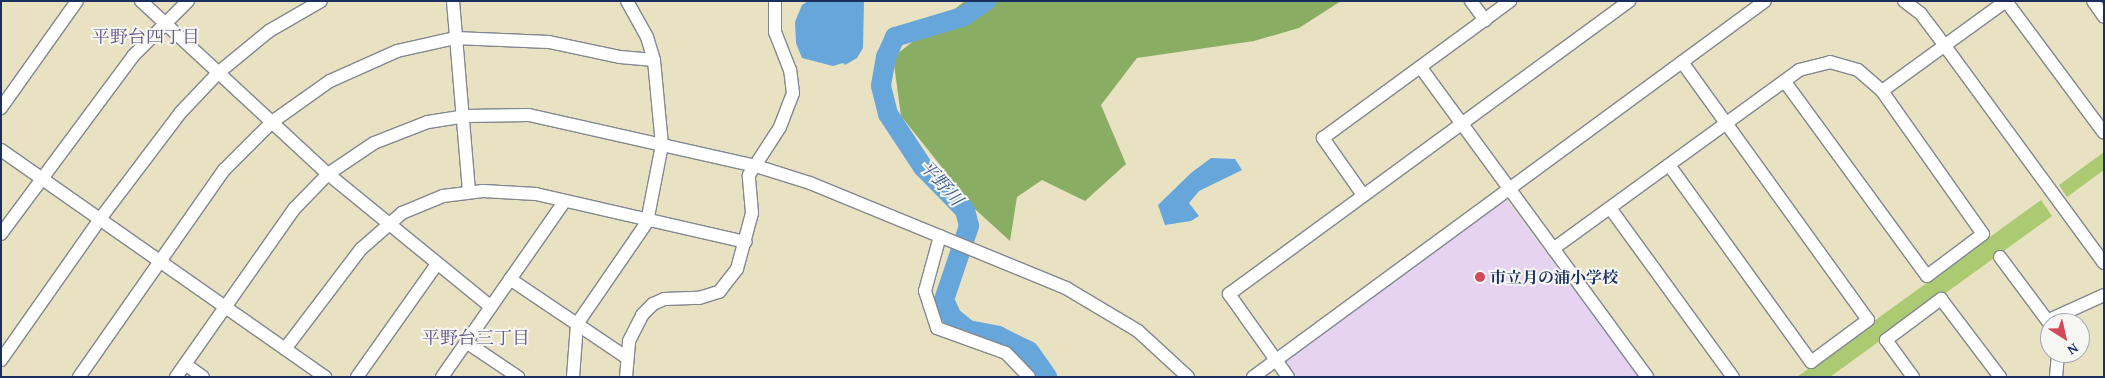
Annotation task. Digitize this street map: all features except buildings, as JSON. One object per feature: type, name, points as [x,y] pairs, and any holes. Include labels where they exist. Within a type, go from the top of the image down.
[{"type":"street","points":[[1,108],[77,1]]},
{"type":"street","points":[[142,1],[328,174],[491,307]]},
{"type":"street","points":[[1,234],[40,178],[133,56],[188,1]]},
{"type":"street","points":[[1,360],[100,219],[181,112],[218,73],[269,31],[320,1]]},
{"type":"street","points":[[453,1],[469,192]]},
{"type":"street","points":[[573,377],[577,324],[647,222],[662,145],[654,60],[648,37],[627,1]]},
{"type":"street","points":[[626,377],[629,341],[642,316],[653,304],[664,300],[699,298],[719,292],[737,269],[746,242],[752,213],[749,175],[784,121],[794,93],[790,70],[775,32],[775,1]]},
{"type":"street","points":[[1471,1],[1485,20]]},
{"type":"street","points":[[1363,194],[1323,138],[1510,1]]},
{"type":"street","points":[[1288,377],[1229,294],[1629,1]]},
{"type":"street","points":[[1253,377],[1508,187],[1764,1]]},
{"type":"street","points":[[1904,1],[1921,14],[2104,263]]},
{"type":"street","points":[[1882,92],[2006,1],[2104,133]]},
{"type":"street","points":[[2092,1],[2104,16]]},
{"type":"street","points":[[79,377],[224,170],[272,122],[330,81],[397,52],[455,38],[548,42],[620,57],[654,60]]},
{"type":"street","points":[[1669,165],[1811,362],[1868,320],[1682,62]]},
{"type":"street","points":[[1554,249],[1799,70],[1830,62],[1858,70],[1882,92],[1983,234],[1926,276],[1785,82]]},
{"type":"street","points":[[1421,68],[1647,377]]},
{"type":"street","points":[[176,377],[294,209],[328,174],[374,143],[428,122],[464,116],[529,115],[582,125],[756,166],[810,183],[992,255],[1066,288],[1138,331],[1188,377]]},
{"type":"street","points":[[1,150],[325,377]]},
{"type":"street","points":[[285,349],[361,249],[388,223],[424,202],[469,192],[504,191],[564,202],[647,222],[746,242]]},
{"type":"street","points":[[442,377],[564,202]]},
{"type":"street","points":[[1610,208],[1733,377]]},
{"type":"street","points":[[940,236],[926,291],[937,328],[1006,353],[1029,377]]},
{"type":"street","points":[[2000,257],[2042,313]]},
{"type":"street","points":[[357,377],[437,264]]},
{"type":"street","points":[[510,279],[628,358]]},
{"type":"street","points":[[2067,313],[2104,295]]},
{"type":"street","points":[[1913,377],[1886,340],[1941,299],[2000,377]]},
{"type":"street","points":[[466,342],[518,377]]},
{"type":"street","points":[[2056,377],[2057,363]]},
{"type":"street","points":[[185,364],[203,377]]},
{"type":"shaded area","name":"市立月の浦小学校","points":[[1505,198],[1640,377],[1293,377],[1284,365],[1285,357]]},
{"type":"green space","points":[[965,1],[1341,1],[1299,28],[1254,41],[1137,58],[1101,105],[1126,164],[1085,201],[1042,180],[1017,197],[1010,241],[976,210],[901,116],[893,57]]},
{"type":"green space","points":[[2104,152],[2104,170],[2067,197],[2059,185]]},
{"type":"green space","points":[[2041,200],[2052,216],[1830,377],[1797,377]]},
{"type":"water","points":[[808,1],[864,1],[863,48],[857,58],[845,65],[843,63],[833,66],[802,58],[796,43],[795,22],[802,5]]},
{"type":"water","points":[[1211,158],[1235,159],[1242,170],[1199,191],[1189,203],[1199,216],[1191,221],[1165,225],[1158,205],[1191,173]]},
{"type":"waterway","name":"平野川","points":[[986,1],[962,17],[895,37],[886,57],[881,86],[888,114],[923,167],[965,210],[969,226],[944,300],[952,317],[968,330],[998,336],[1029,351],[1047,377]]},
{"type":"place","name":"市立月の浦小学校","points":[[1480,277]]},
{"type":"district","name":"平野台四丁目","points":[[146,37]]},
{"type":"district","name":"平野台三丁目","points":[[476,338]]}]
